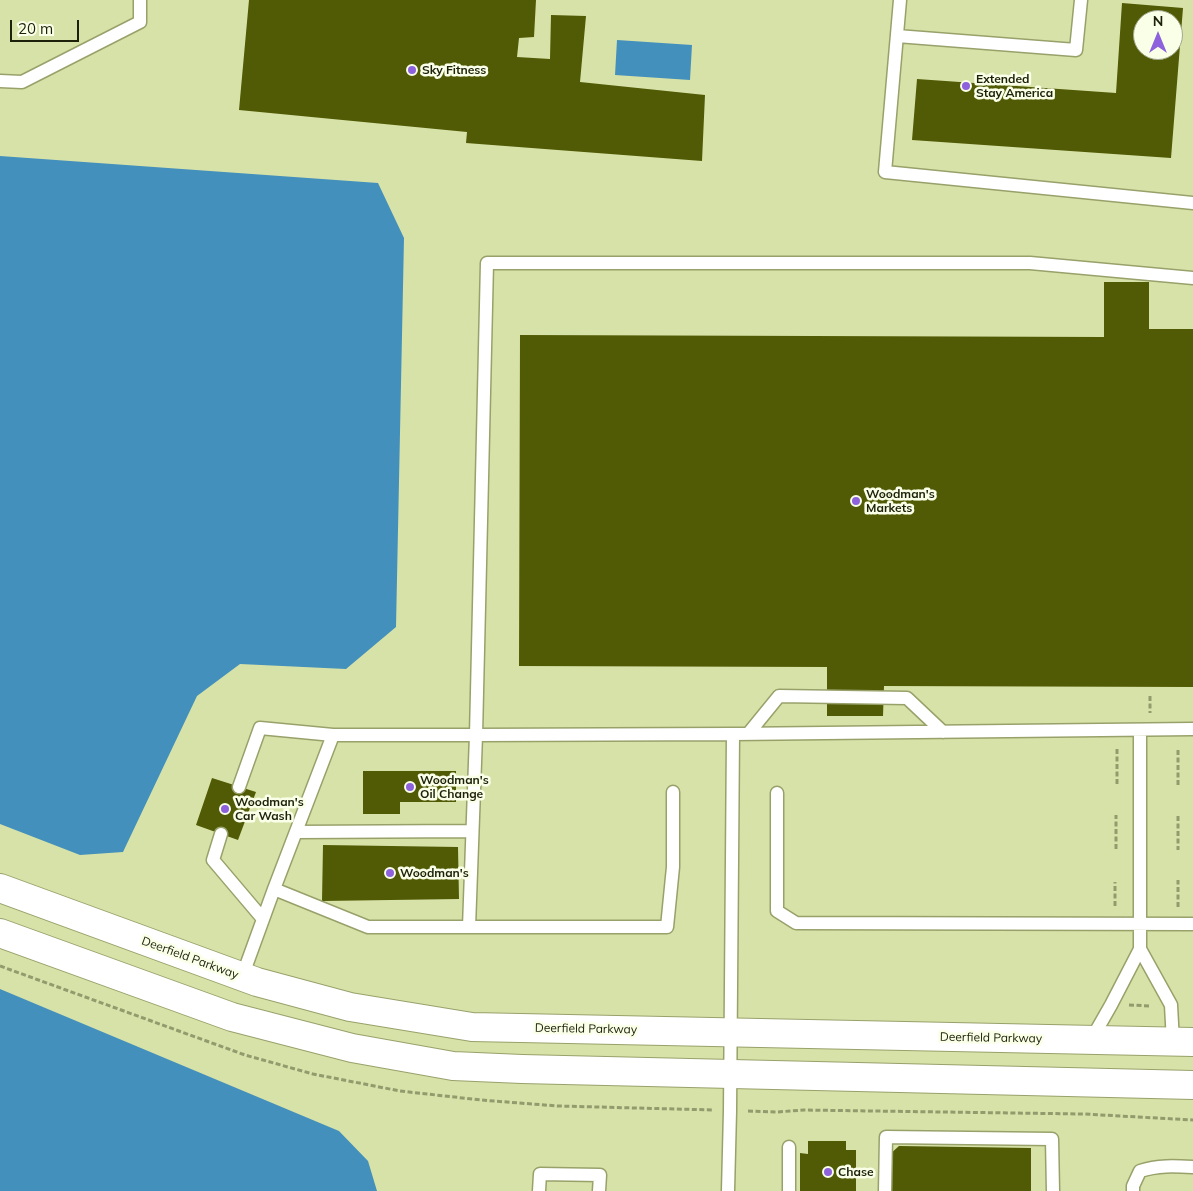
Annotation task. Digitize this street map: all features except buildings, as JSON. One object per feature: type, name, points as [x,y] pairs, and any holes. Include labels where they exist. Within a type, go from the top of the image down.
[{"type":"main road","name":"Deerfield Parkway","points":[[0,888],[257,982],[350,1007],[472,1027],[1183,1042]]},
{"type":"main road","points":[[0,933],[232,1017],[352,1048],[452,1066],[522,1070],[1193,1085]]},
{"type":"lane","points":[[0,81],[22,82],[140,22],[140,0]]},
{"type":"lane","points":[[900,0],[886,172],[1193,203]]},
{"type":"lane","points":[[897,36],[1076,50],[1081,0]]},
{"type":"lane","points":[[469,927],[476,735],[487,263],[1030,263],[1193,278]]},
{"type":"lane","points":[[748,734],[779,696],[907,698],[943,732]]},
{"type":"lane","points":[[239,787],[260,728],[333,735],[748,734],[1193,729]]},
{"type":"lane","points":[[1091,1040],[1112,1005],[1140,949],[1140,730]]},
{"type":"lane","points":[[728,1191],[732,734]]},
{"type":"lane","points":[[242,977],[333,735]]},
{"type":"lane","points":[[274,890],[368,927],[667,926],[673,866],[673,792]]},
{"type":"lane","points":[[778,793],[777,911],[796,924],[1193,924]]},
{"type":"lane","points":[[296,832],[472,831]]},
{"type":"lane","points":[[221,834],[214,860],[263,919]]},
{"type":"lane","points":[[1140,949],[1171,1005],[1183,1042]]},
{"type":"lane","points":[[885,1191],[886,1138],[1052,1139],[1053,1191]]},
{"type":"lane","points":[[788,1191],[789,1147]]},
{"type":"lane","points":[[1132,1191],[1140,1171],[1166,1166],[1193,1167]]},
{"type":"lane","points":[[540,1191],[540,1174],[600,1175],[600,1191]]},
{"type":"path","points":[[1150,696],[1150,720]]},
{"type":"path","points":[[1117,748],[1117,784]]},
{"type":"path","points":[[1178,750],[1178,785]]},
{"type":"path","points":[[1116,815],[1116,849]]},
{"type":"path","points":[[1178,816],[1178,850]]},
{"type":"path","points":[[1178,880],[1178,924]]},
{"type":"path","points":[[1115,882],[1115,924]]},
{"type":"path","points":[[1129,1005],[1153,1006]]},
{"type":"path","points":[[777,1112],[804,1110],[1084,1114],[1193,1120]]},
{"type":"water","points":[[617,40],[692,45],[690,80],[615,75]]},
{"type":"water","points":[[0,156],[378,183],[404,238],[396,627],[346,669],[240,664],[197,696],[123,852],[80,855],[0,824]]},
{"type":"water","points":[[0,989],[339,1131],[368,1161],[377,1191],[0,1191]]},
{"type":"place","name":"Sky Fitness","points":[[412,70]]},
{"type":"place","name":"Extended Stay America","points":[[966,86]]},
{"type":"place","name":"Woodman's Markets","points":[[856,501]]},
{"type":"place","name":"Woodman's Oil Change","points":[[410,787]]},
{"type":"place","name":"Woodman's Car Wash","points":[[225,809]]},
{"type":"place","name":"Woodman's","points":[[390,873]]},
{"type":"place","name":"Chase","points":[[828,1172]]}]
